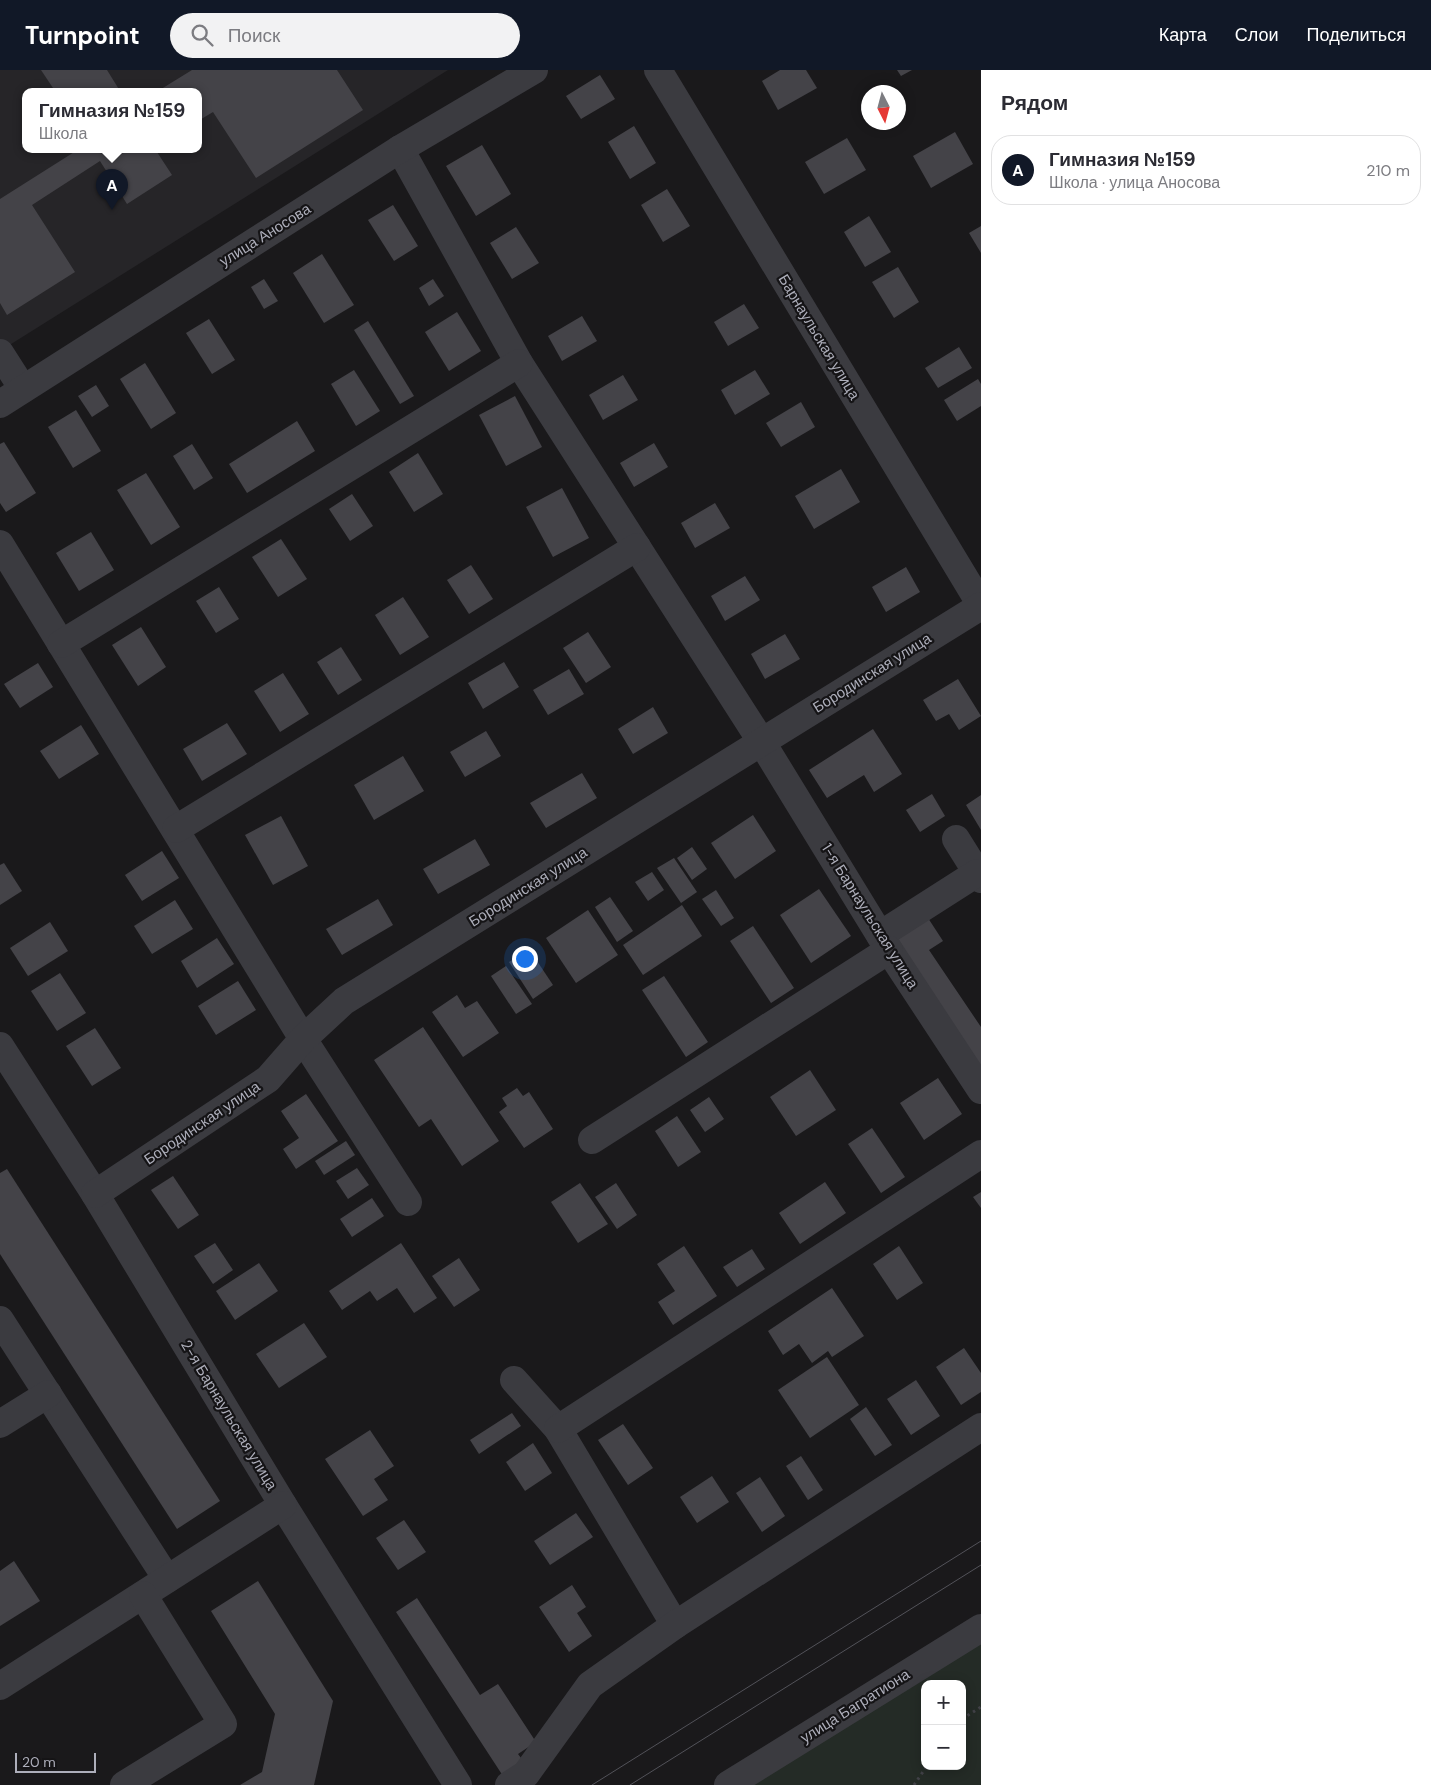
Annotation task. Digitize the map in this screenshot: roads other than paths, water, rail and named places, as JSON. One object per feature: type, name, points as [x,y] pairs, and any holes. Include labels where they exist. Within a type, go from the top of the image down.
[{"type":"street","name":"улица Аносова","points":[[0,404],[400,149],[534,70]]},
{"type":"street","name":"Барнаульская улица","points":[[658,70],[981,605]]},
{"type":"street","name":"1-я Барнаульская улица","points":[[400,149],[518,363],[761,741],[885,943],[981,1090]]},
{"type":"street","points":[[0,353],[23,389]]},
{"type":"street","points":[[61,644],[518,363]]},
{"type":"street","points":[[0,544],[303,1039],[408,1202]]},
{"type":"street","points":[[176,829],[637,547]]},
{"type":"street","name":"Бородинская улица","points":[[95,1194],[268,1078],[303,1039],[344,1002],[981,605]]},
{"type":"street","points":[[592,1140],[885,943],[979,876],[956,839]]},
{"type":"street","name":"2-я Барнаульская улица","points":[[0,1046],[95,1194],[283,1505],[458,1785]]},
{"type":"street","points":[[558,1429],[981,1154]]},
{"type":"street","points":[[0,1320],[167,1579]]},
{"type":"street","points":[[514,1380],[558,1429],[676,1625]]},
{"type":"street","points":[[0,1424],[48,1394]]},
{"type":"street","points":[[509,1785],[526,1774],[590,1685],[676,1625],[981,1427]]},
{"type":"street","points":[[0,1686],[283,1505]]},
{"type":"street","points":[[124,1785],[223,1724],[143,1595]]},
{"type":"street","name":"улица Багратиона","points":[[728,1785],[981,1628]]},
{"type":"tram line","points":[[592,1785],[981,1541]]},
{"type":"tram line","points":[[630,1785],[981,1565]]},
{"type":"place","name":"Гимназия №159","points":[[112,210]]}]
